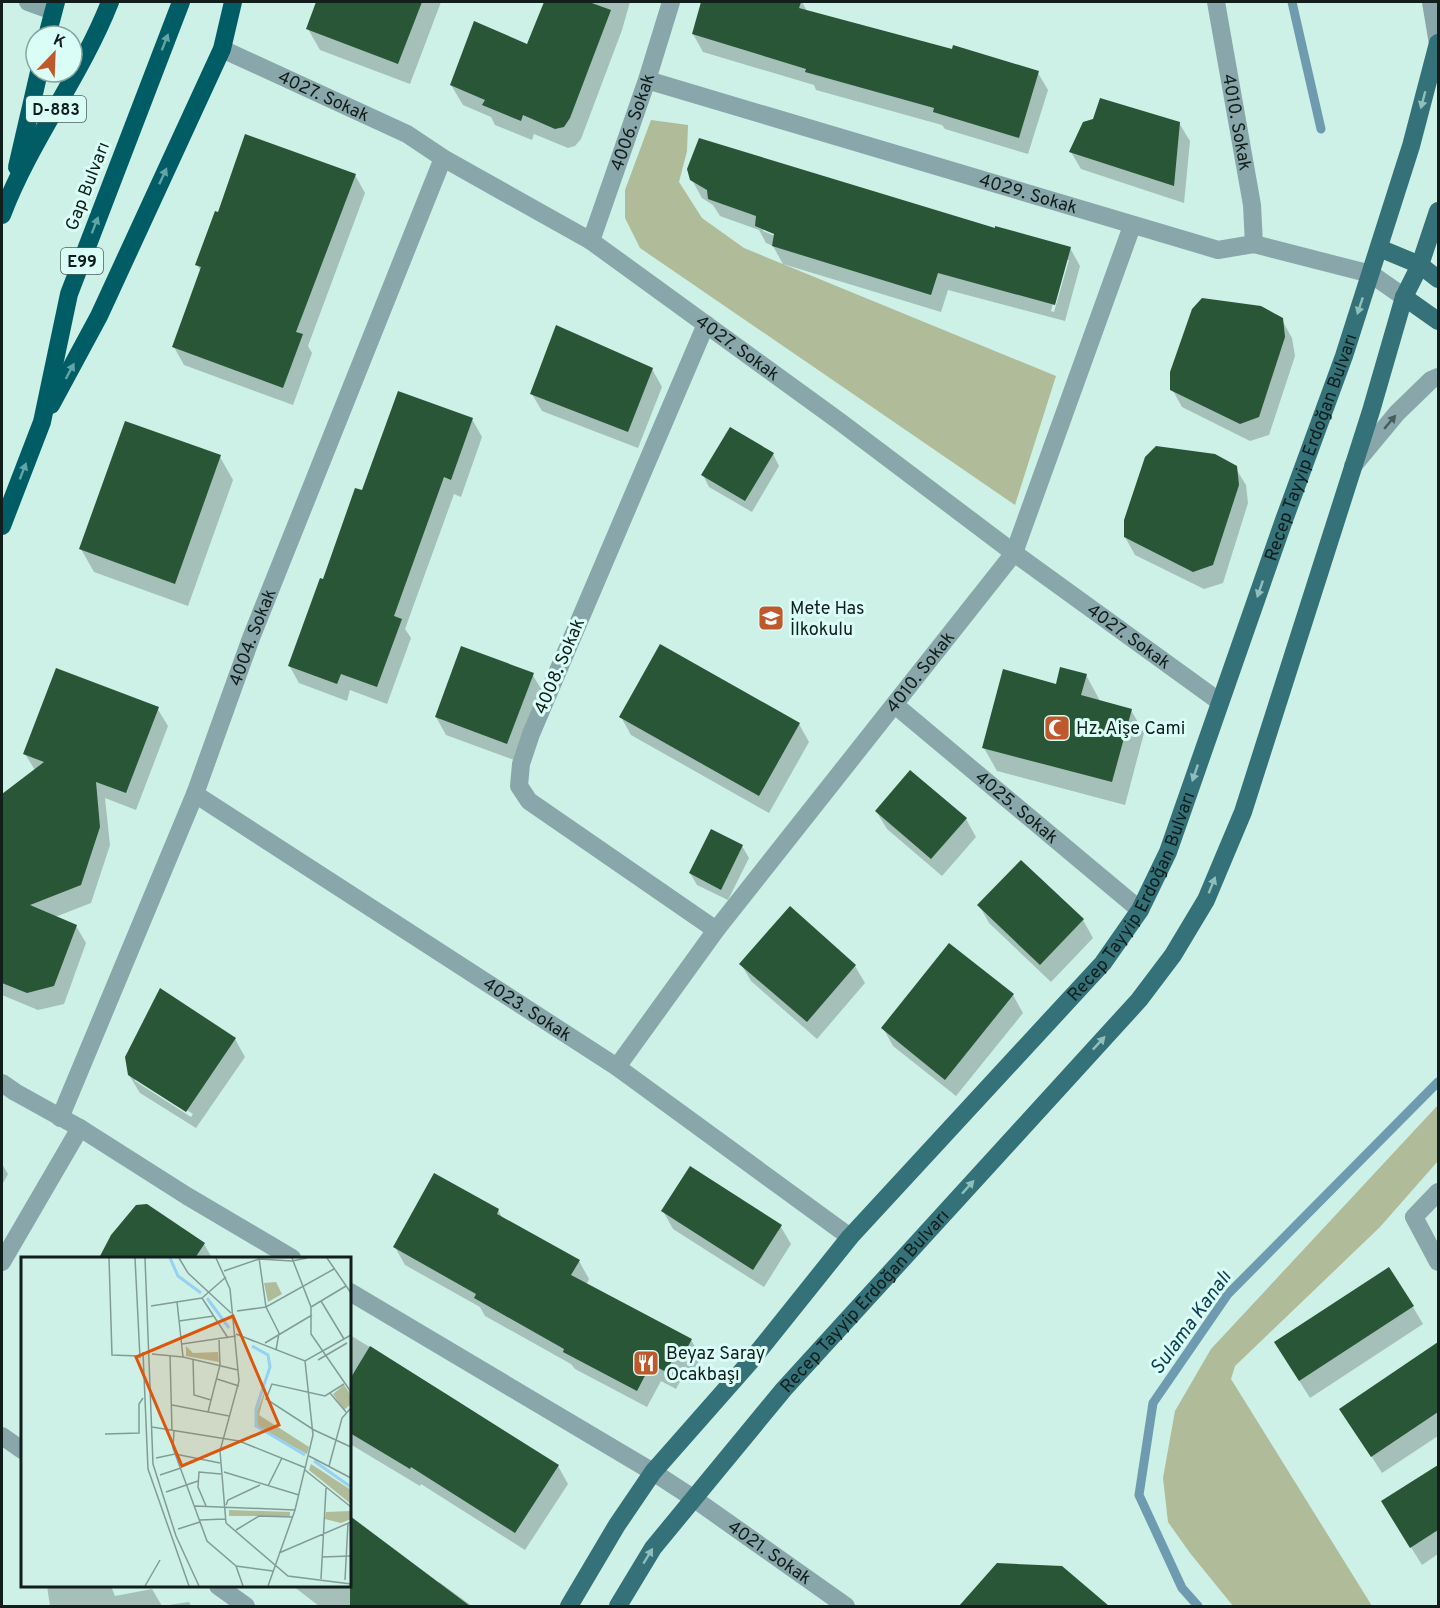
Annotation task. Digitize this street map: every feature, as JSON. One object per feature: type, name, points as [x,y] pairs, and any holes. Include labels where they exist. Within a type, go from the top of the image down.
[{"type":"highway","name":"D-883","points":[[2,215],[12,188],[97,34],[110,2]]},
{"type":"highway","name":"Gap Bulvarı","points":[[2,526],[42,422],[69,294],[181,2]]},
{"type":"highway","points":[[42,422],[99,316],[222,49],[233,2]]},
{"type":"highway","points":[[50,24],[54,6]]},
{"type":"highway","points":[[12,188],[36,84]]},
{"type":"main road","name":"Recep Tayyip Erdoğan Bulvarı","points":[[569,1606],[617,1525],[653,1472],[748,1363],[850,1237],[1103,963],[1140,910],[1168,852],[1344,356],[1411,146],[1438,44]]},
{"type":"main road","name":"Recep Tayyip Erdoğan Bulvarı","points":[[618,1606],[653,1548],[784,1389],[1140,1000],[1173,955],[1206,900],[1242,812],[1404,297],[1420,265],[1438,211]]},
{"type":"main road","points":[[1379,248],[1420,265],[1438,279]]},
{"type":"main road","points":[[1404,297],[1438,321]]},
{"type":"street","points":[[28,2],[54,6]]},
{"type":"street","name":"4006. Sokak","points":[[591,241],[647,80],[671,2]]},
{"type":"street","name":"4010. Sokak","points":[[1216,2],[1252,205],[1254,244]]},
{"type":"street","points":[[1431,2],[1438,44]]},
{"type":"street","name":"4027. Sokak","points":[[222,49],[407,134],[443,158],[591,241],[1220,702]]},
{"type":"street","name":"4029. Sokak","points":[[647,80],[1218,250],[1254,244],[1371,274],[1404,297]]},
{"type":"street","name":"4004. Sokak","points":[[60,1118],[195,794],[251,638],[443,158]]},
{"type":"street","name":"4010. Sokak","points":[[617,1067],[716,930],[1014,553],[1132,226]]},
{"type":"street","name":"4008. Sokak","points":[[706,324],[531,734],[521,764],[519,786],[529,801],[716,930]]},
{"type":"street","points":[[1352,467],[1397,413],[1431,380],[1438,377]]},
{"type":"street","name":"4025. Sokak","points":[[895,705],[1140,910]]},
{"type":"street","name":"4023. Sokak","points":[[195,794],[617,1067],[850,1237]]},
{"type":"street","points":[[6,1089],[80,1128],[187,1196],[290,1257]]},
{"type":"street","points":[[2,1262],[80,1128]]},
{"type":"street","points":[[1438,1192],[1414,1217],[1438,1262]]},
{"type":"street","name":"4021. Sokak","points":[[351,1293],[653,1472],[846,1606]]},
{"type":"street","points":[[2,1436],[21,1449]]},
{"type":"street","points":[[219,1587],[246,1606]]},
{"type":"green space","points":[[651,120],[688,125],[687,151],[679,182],[702,218],[744,248],[1056,376],[1015,505],[640,248],[625,218],[625,190]]},
{"type":"green space","points":[[1438,1105],[1438,1161],[1380,1227],[1235,1366],[1231,1379],[1372,1606],[1233,1606],[1168,1522],[1163,1478],[1175,1411],[1211,1349]]},
{"type":"building","points":[[316,2],[422,2],[398,64],[306,29]]},
{"type":"building","points":[[544,2],[589,2],[611,10],[570,118],[564,127],[555,129],[523,115],[521,121],[482,105],[485,100],[450,85],[474,21],[527,44]]},
{"type":"building","points":[[701,2],[801,2],[799,8],[952,49],[953,45],[1039,71],[1019,138],[933,112],[934,108],[805,72],[806,69],[692,34]]},
{"type":"building","points":[[1100,98],[1180,122],[1174,186],[1069,152],[1083,122],[1093,119]]},
{"type":"building","points":[[245,134],[356,174],[296,332],[303,334],[283,388],[172,347],[201,267],[195,265],[215,211],[218,212]]},
{"type":"building","points":[[699,138],[995,228],[995,226],[1071,247],[1055,305],[938,273],[931,295],[772,246],[774,234],[755,226],[756,216],[708,199],[707,190],[690,180],[687,169]]},
{"type":"building","points":[[1202,298],[1261,306],[1283,318],[1285,337],[1259,417],[1240,424],[1170,390],[1170,372],[1192,309]]},
{"type":"building","points":[[556,325],[653,368],[628,432],[530,394]]},
{"type":"building","points":[[398,391],[473,418],[451,480],[444,477],[394,616],[402,619],[377,687],[341,674],[337,684],[288,666],[320,578],[323,579],[355,488],[362,490]]},
{"type":"building","points":[[125,421],[221,455],[175,584],[79,549]]},
{"type":"building","points":[[730,427],[774,453],[745,501],[701,475]]},
{"type":"building","points":[[1156,446],[1215,454],[1237,466],[1239,485],[1213,565],[1193,572],[1124,537],[1124,520],[1145,457]]},
{"type":"building","points":[[660,644],[800,723],[759,796],[619,717]]},
{"type":"building","points":[[461,646],[534,673],[507,744],[435,717]]},
{"type":"building","name":"Hz. Aişe Cami","points":[[1060,667],[1087,674],[1081,695],[1132,709],[1112,782],[982,748],[1003,669],[1056,684]]},
{"type":"building","points":[[56,668],[159,707],[126,793],[96,782],[100,827],[81,885],[30,905],[77,925],[54,986],[27,993],[2,983],[2,794],[44,762],[23,754]]},
{"type":"building","points":[[910,770],[967,818],[931,859],[875,811]]},
{"type":"building","points":[[711,829],[743,845],[721,890],[689,873]]},
{"type":"building","points":[[1021,860],[1084,919],[1040,965],[977,905]]},
{"type":"building","points":[[790,906],[856,965],[807,1022],[739,964]]},
{"type":"building","points":[[949,943],[1014,994],[945,1080],[881,1028]]},
{"type":"building","points":[[160,988],[236,1038],[186,1112],[128,1075],[125,1057]]},
{"type":"building","points":[[690,1166],[782,1225],[753,1270],[661,1211]]},
{"type":"building","points":[[434,1173],[499,1209],[497,1214],[580,1260],[571,1275],[692,1339],[681,1359],[675,1355],[666,1372],[651,1364],[637,1391],[563,1352],[564,1349],[474,1298],[476,1294],[393,1247]]},
{"type":"building","points":[[147,1204],[205,1243],[196,1257],[100,1257],[111,1235],[136,1205]]},
{"type":"building","points":[[1389,1267],[1414,1306],[1299,1381],[1274,1342]]},
{"type":"building","points":[[1438,1342],[1438,1412],[1371,1457],[1339,1409]]},
{"type":"building","points":[[370,1346],[559,1465],[515,1533],[411,1467],[410,1469],[351,1434],[351,1377]]},
{"type":"building","points":[[1438,1465],[1438,1530],[1410,1548],[1381,1501]]},
{"type":"building","points":[[351,1517],[470,1606],[350,1606]]},
{"type":"building","points":[[997,1563],[1062,1566],[1109,1606],[959,1606]]},
{"type":"waterway","name":"Sulama Kanalı","points":[[1292,2],[1321,129]]},
{"type":"waterway","name":"Sulama Kanalı","points":[[1198,1606],[1182,1588],[1139,1495],[1153,1403],[1228,1294],[1438,1082]]},
{"type":"place","name":"Mete Has İlkokulu","points":[[771,618]]},
{"type":"place","name":"Hz. Aişe Cami","points":[[1057,728]]},
{"type":"place","name":"Beyaz Saray Ocakbaşı","points":[[646,1363]]}]
